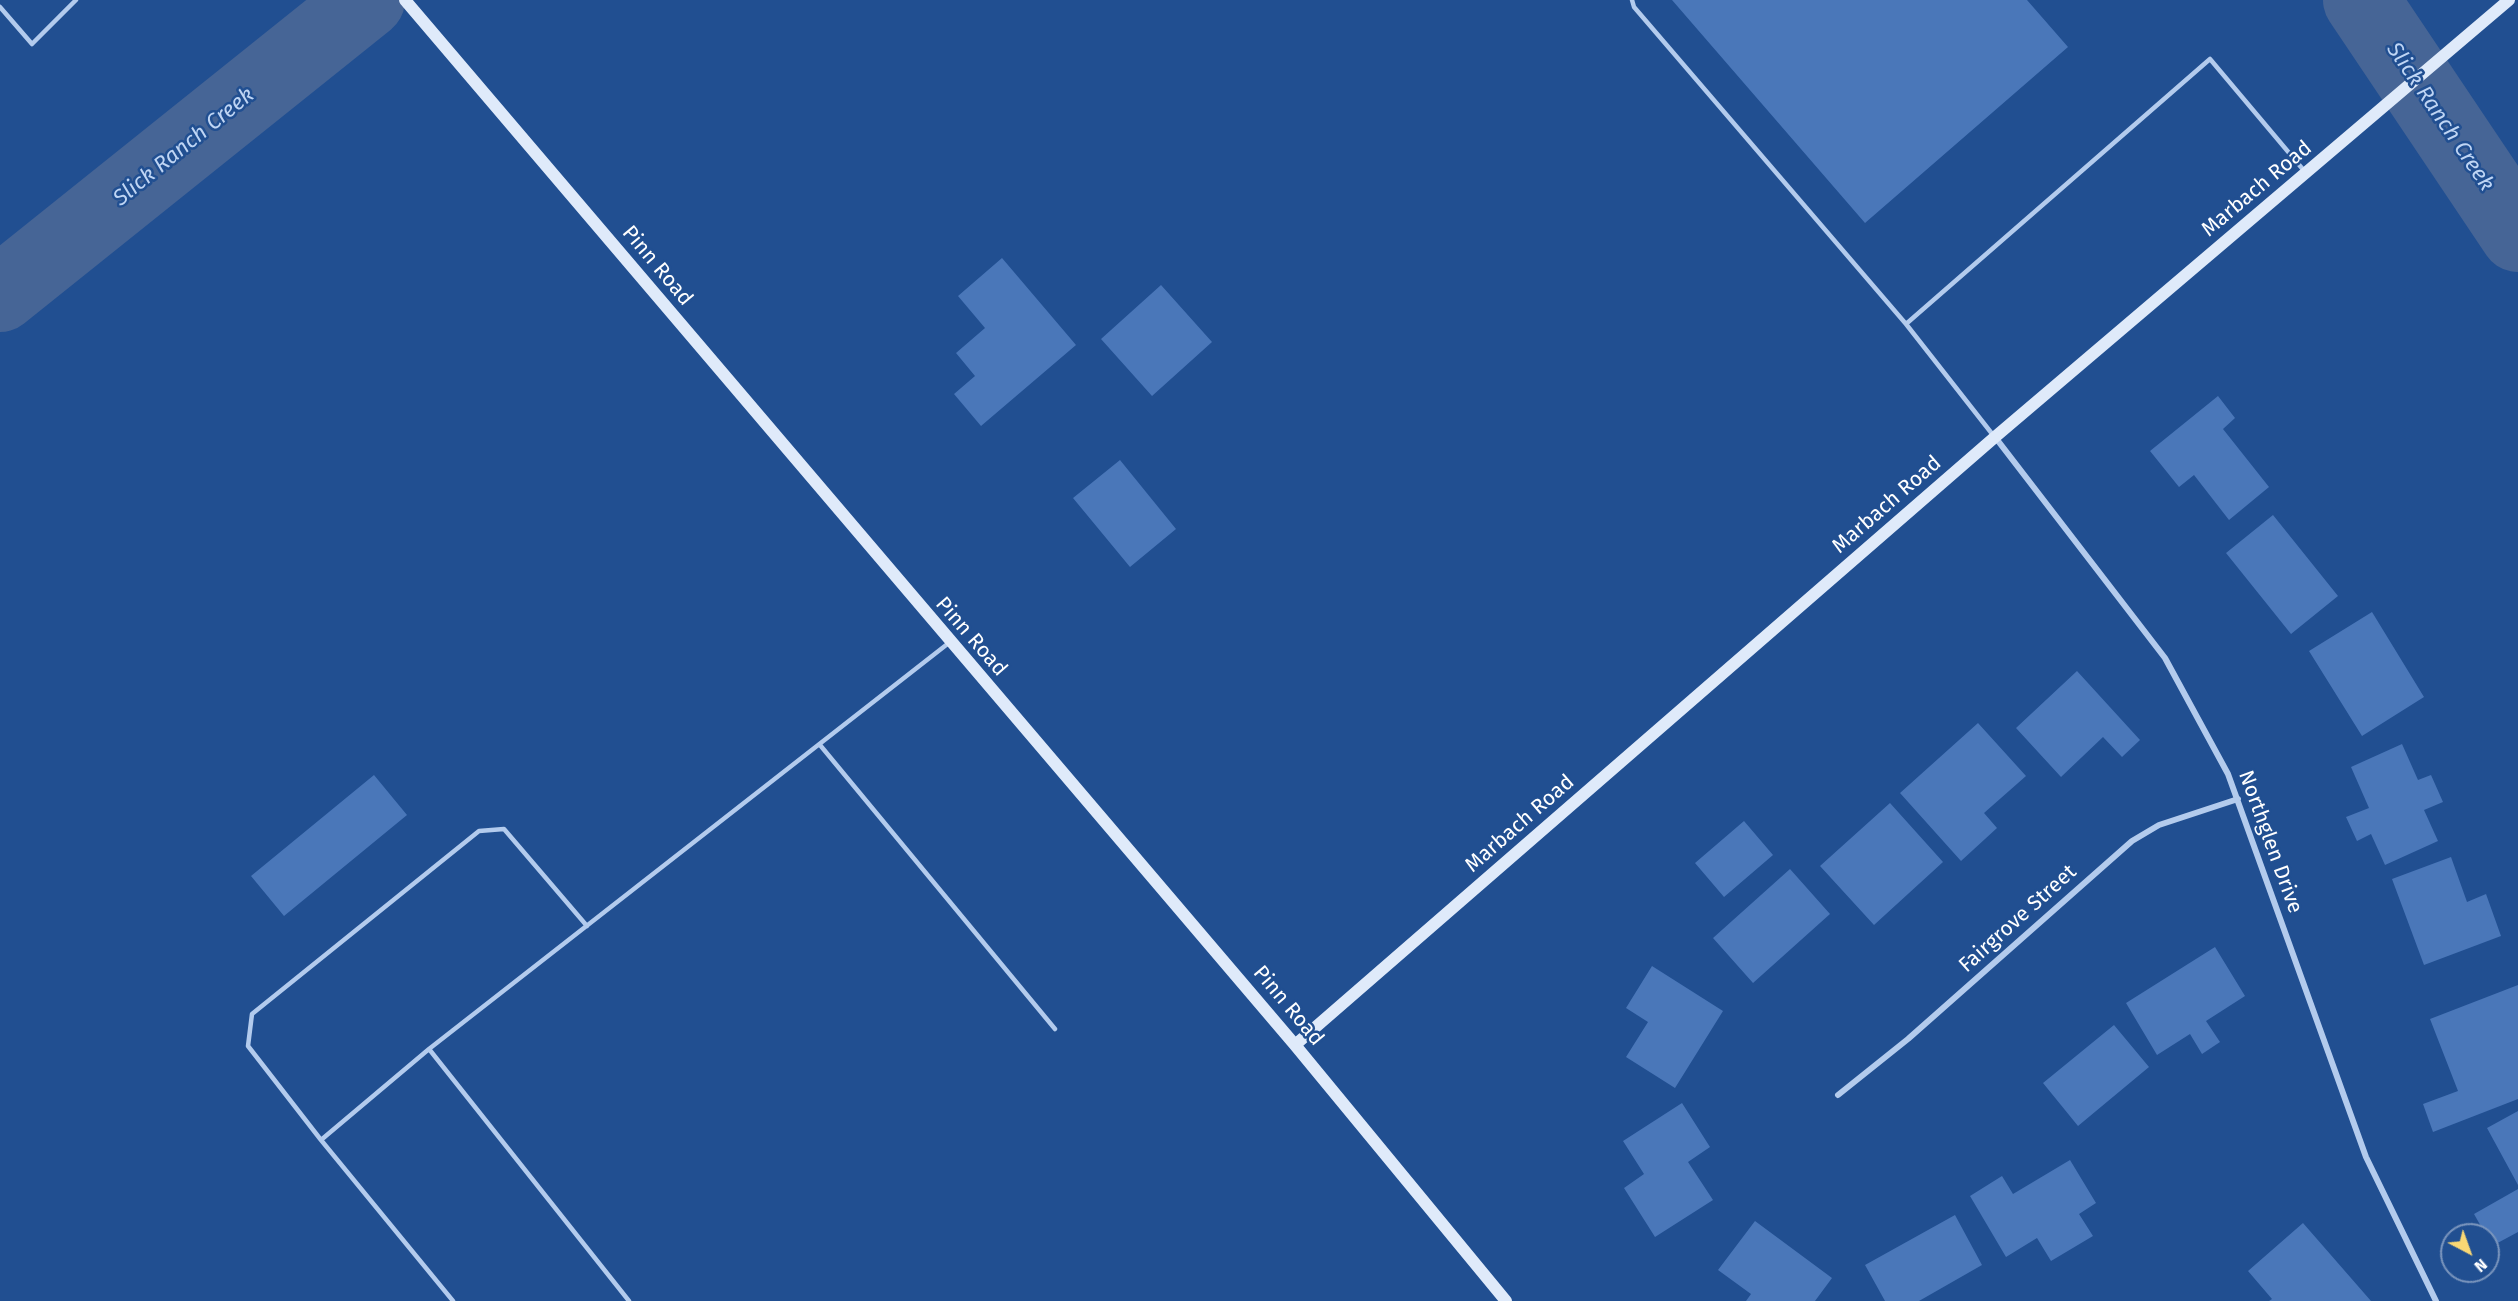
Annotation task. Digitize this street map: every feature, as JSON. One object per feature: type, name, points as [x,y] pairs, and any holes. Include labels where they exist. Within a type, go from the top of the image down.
[{"type":"street","name":"Pinn Road","points":[[405,0],[1295,1045],[1506,1301]]},
{"type":"street","name":"Marbach Road","points":[[1295,1045],[1995,437],[2509,0]]},
{"type":"street","name":"Northglen Drive","points":[[1995,437],[2165,658],[2228,774],[2366,1157],[2436,1301]]},
{"type":"street","name":"Fairgrove Street","points":[[1838,1095],[1908,1039],[2132,841],[2159,825],[2238,799]]},
{"type":"lane","points":[[0,7],[32,44],[76,0]]},
{"type":"lane","points":[[1632,0],[1634,8],[1906,324],[1995,437]]},
{"type":"lane","points":[[1906,324],[2210,58],[2306,173]]},
{"type":"lane","points":[[321,1140],[429,1049],[950,642]]},
{"type":"lane","points":[[820,745],[1055,1029]]},
{"type":"lane","points":[[453,1301],[248,1047],[252,1014],[479,831],[504,829],[587,926]]},
{"type":"lane","points":[[429,1049],[629,1301]]},
{"type":"building","points":[[1672,0],[2027,0],[2068,47],[1865,223]]},
{"type":"building","points":[[1002,258],[1076,345],[981,426],[954,394],[975,376],[956,353],[985,328],[958,296]]},
{"type":"building","points":[[1161,285],[1212,342],[1152,396],[1101,339]]},
{"type":"building","points":[[2218,396],[2235,418],[2223,429],[2269,487],[2229,520],[2194,475],[2179,487],[2150,451]]},
{"type":"building","points":[[1120,460],[1176,529],[1130,567],[1073,498]]},
{"type":"building","points":[[2273,515],[2338,596],[2291,634],[2226,553]]},
{"type":"building","points":[[2372,612],[2424,697],[2362,736],[2309,651]]},
{"type":"building","points":[[2077,671],[2140,740],[2122,757],[2103,737],[2061,777],[2016,728]]},
{"type":"building","points":[[1978,723],[2026,776],[1984,813],[1997,828],[1961,861],[1900,793]]},
{"type":"building","points":[[2402,744],[2418,780],[2431,775],[2443,802],[2424,810],[2438,841],[2385,865],[2371,834],[2357,841],[2346,817],[2369,808],[2351,767]]},
{"type":"building","points":[[374,775],[407,815],[284,916],[251,876]]},
{"type":"building","points":[[1890,803],[1943,862],[1874,925],[1820,866]]},
{"type":"building","points":[[1744,821],[1773,855],[1724,897],[1695,863]]},
{"type":"building","points":[[2451,857],[2467,902],[2486,894],[2501,936],[2424,965],[2392,879]]},
{"type":"building","points":[[1790,869],[1830,914],[1753,983],[1713,938]]},
{"type":"building","points":[[2215,947],[2245,996],[2206,1021],[2220,1042],[2202,1054],[2190,1034],[2157,1055],[2126,1003]]},
{"type":"building","points":[[1652,966],[1723,1011],[1675,1088],[1626,1057],[1648,1022],[1626,1008]]},
{"type":"building","points":[[2518,985],[2518,1099],[2433,1132],[2423,1104],[2458,1091],[2430,1019]]},
{"type":"building","points":[[2114,1025],[2149,1067],[2078,1126],[2043,1083]]},
{"type":"building","points":[[1682,1103],[1710,1147],[1688,1162],[1713,1200],[1655,1237],[1624,1188],[1644,1174],[1623,1141]]},
{"type":"building","points":[[2518,1111],[2518,1185],[2487,1128]]},
{"type":"building","points":[[2070,1160],[2096,1203],[2079,1214],[2093,1236],[2051,1261],[2037,1238],[2006,1257],[1970,1196],[2002,1176],[2013,1194]]},
{"type":"building","points":[[2518,1189],[2518,1232],[2500,1242],[2500,1223],[2479,1223],[2474,1214]]},
{"type":"building","points":[[1955,1215],[1982,1265],[1919,1301],[1885,1301],[1865,1265]]},
{"type":"building","points":[[1755,1221],[1832,1278],[1815,1301],[1746,1301],[1751,1294],[1718,1270]]},
{"type":"building","points":[[2303,1223],[2371,1301],[2269,1301],[2272,1299],[2248,1271]]},
{"type":"waterway","name":"Slick Ranch Creek","points":[[0,294],[367,0]]},
{"type":"waterway","name":"Slick Ranch Creek","points":[[2361,0],[2518,234]]}]
